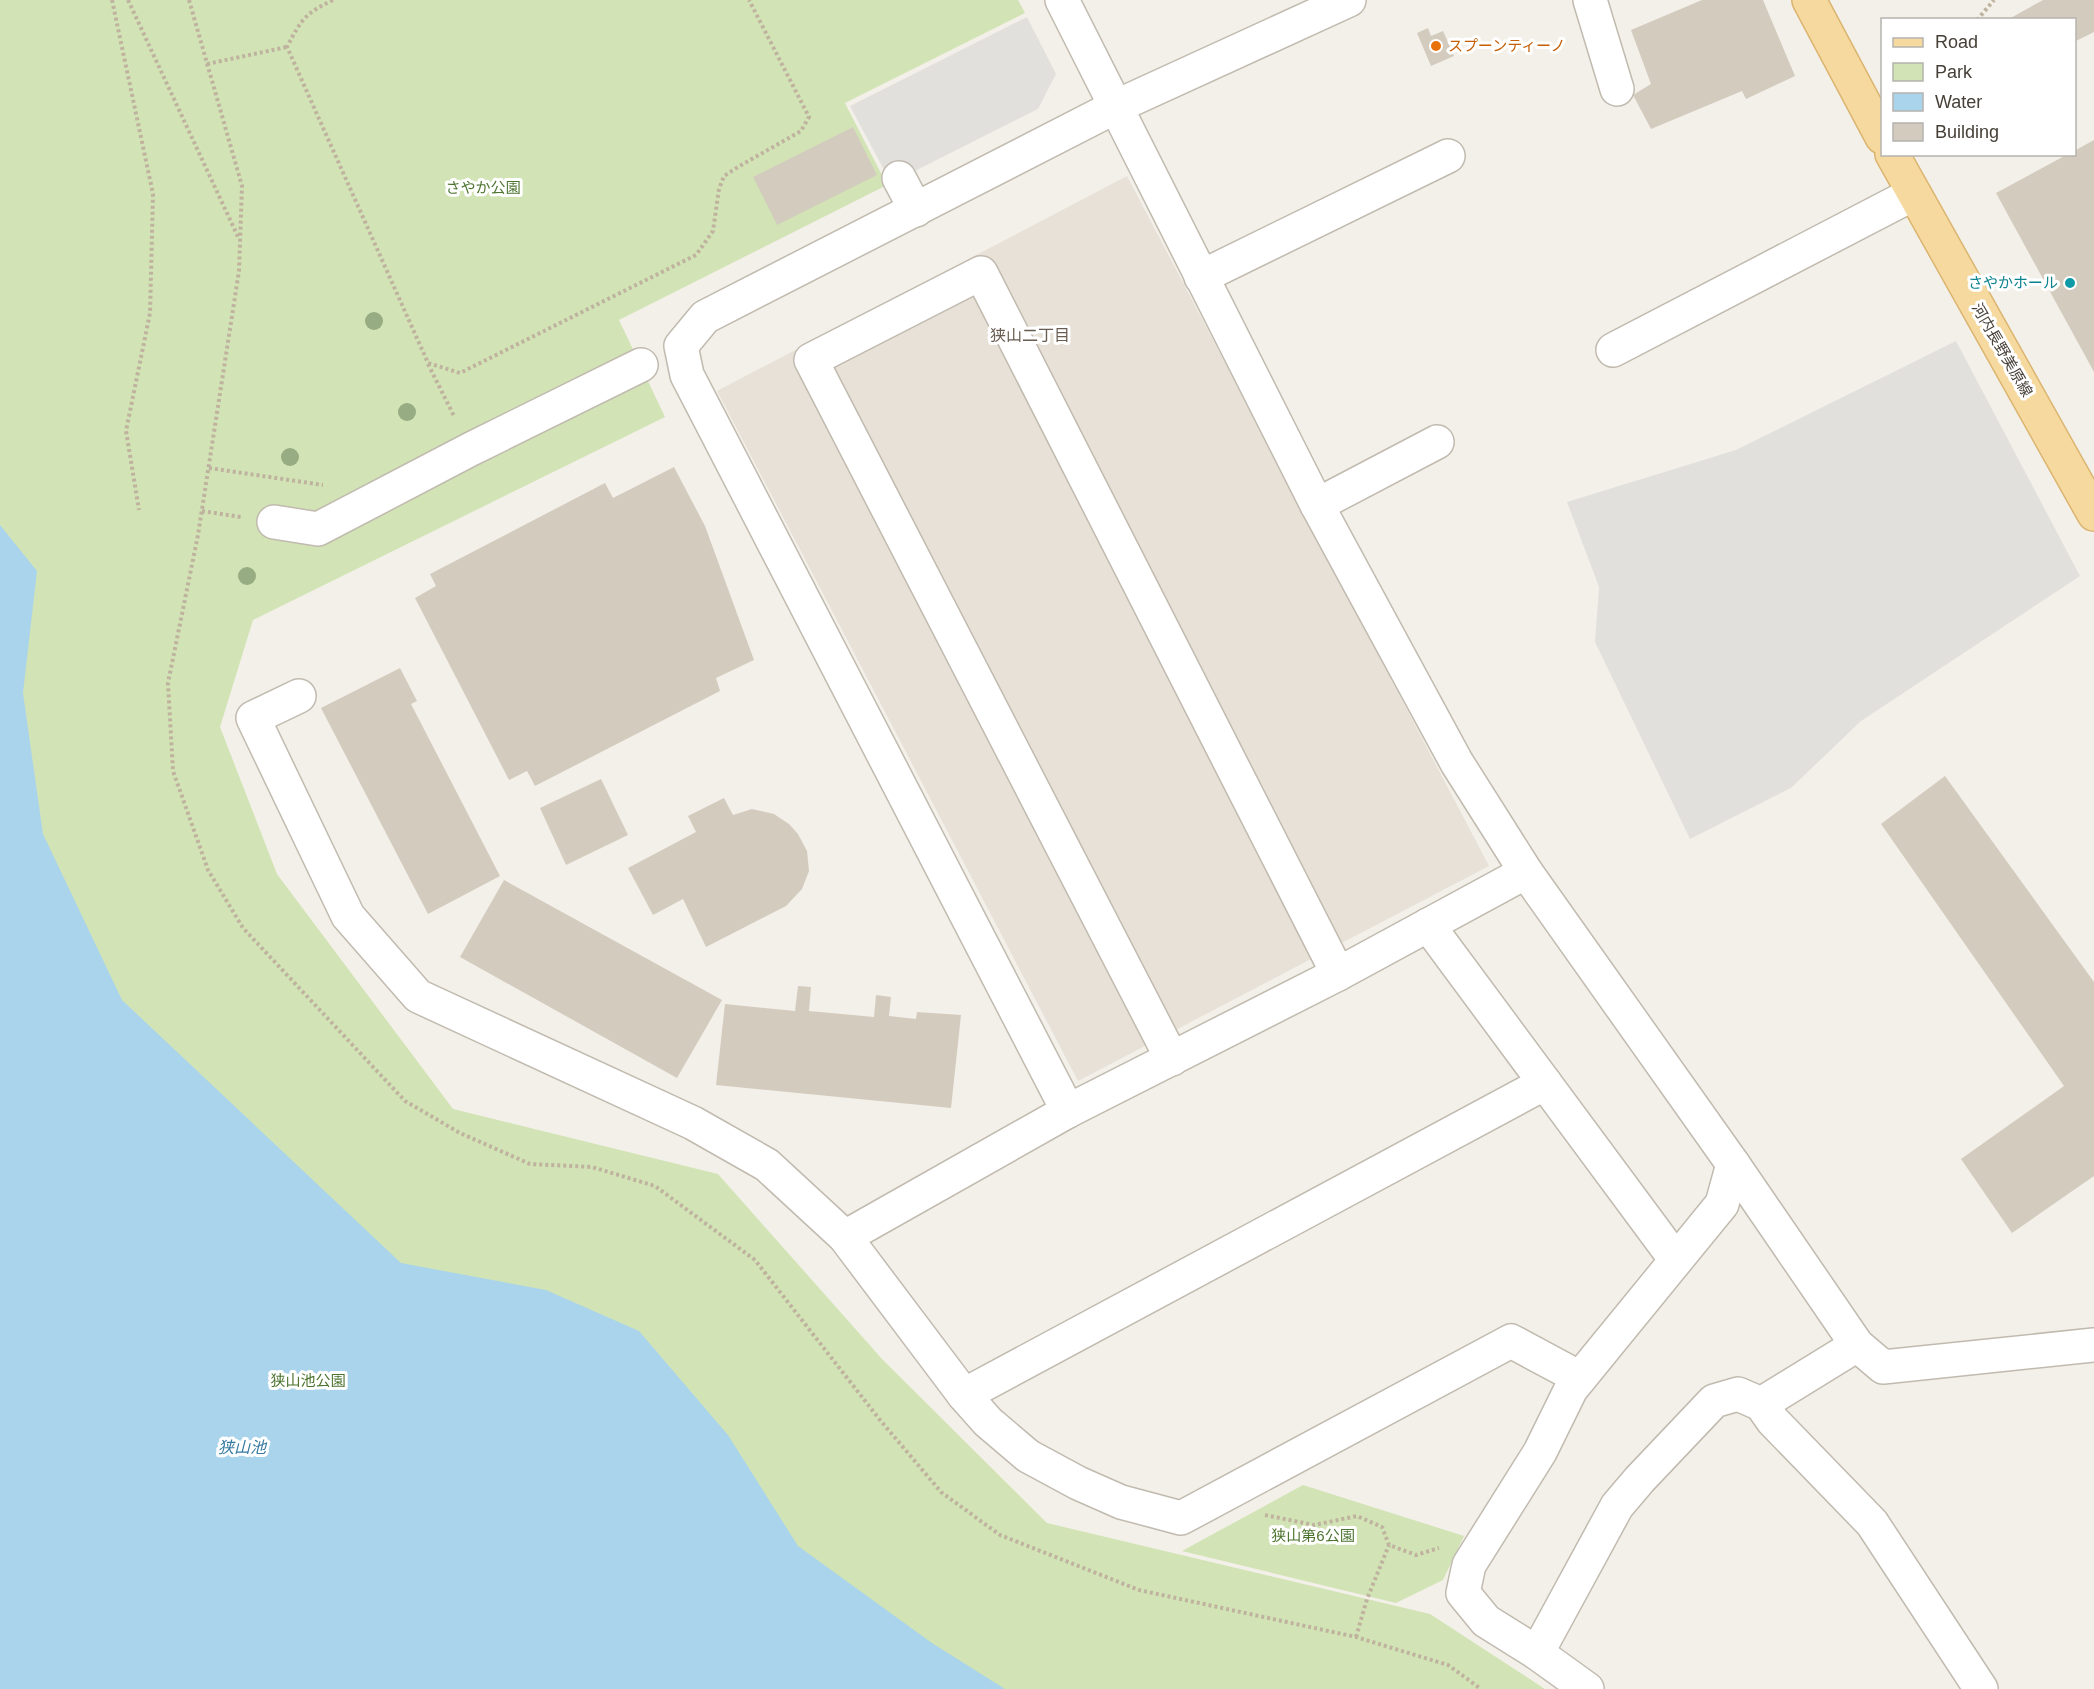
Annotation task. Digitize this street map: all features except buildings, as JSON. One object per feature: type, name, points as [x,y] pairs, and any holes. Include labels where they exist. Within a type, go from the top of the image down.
[{"type":"main road","points":[[1809,0],[1881,135]]},
{"type":"main road","name":"河内長野美原線","points":[[1893,156],[2094,514]]},
{"type":"street","points":[[1062,0],[1317,505],[1457,763],[1526,872],[1733,1164],[1857,1345],[1883,1367],[2094,1345]]},
{"type":"street","points":[[1068,1111],[687,375],[681,346],[705,317],[1115,107],[1349,0]]},
{"type":"street","points":[[1590,0],[1617,88]]},
{"type":"street","points":[[1201,277],[1448,156]]},
{"type":"street","points":[[899,178],[916,210]]},
{"type":"street","points":[[1613,350],[1913,194]]},
{"type":"street","points":[[1172,1059],[811,360],[981,273],[1338,974]]},
{"type":"street","points":[[274,522],[318,529],[471,449],[641,365]]},
{"type":"street","points":[[1317,505],[1437,442]]},
{"type":"street","points":[[298,696],[253,718],[348,916],[418,996],[693,1123],[767,1165],[845,1238],[964,1395],[988,1422],[1028,1456],[1077,1483],[1121,1503],[1181,1518],[1511,1341],[1580,1378]]},
{"type":"street","points":[[845,1238],[1068,1111],[1338,974],[1526,872]]},
{"type":"street","points":[[1428,925],[1676,1260]]},
{"type":"street","points":[[964,1395],[1545,1083]]},
{"type":"street","points":[[1587,1689],[1537,1653],[1486,1621],[1463,1593],[1469,1564],[1540,1452],[1571,1389],[1722,1204],[1733,1164]]},
{"type":"street","points":[[1761,1404],[1857,1345]]},
{"type":"street","points":[[1537,1653],[1617,1506],[1714,1401],[1738,1394],[1761,1404],[1773,1421],[1872,1523],[1981,1689]]},
{"type":"path","points":[[112,0],[153,194],[150,313],[126,431],[139,510]]},
{"type":"path","points":[[128,0],[239,239]]},
{"type":"path","points":[[189,0],[242,186],[239,271],[198,536],[168,683],[173,771],[208,870],[243,928],[405,1101],[460,1133],[530,1164],[592,1167],[655,1186],[755,1260],[880,1420],[941,1492],[1000,1535],[1139,1590],[1356,1637],[1449,1665],[1481,1689]]},
{"type":"path","points":[[207,64],[287,46],[309,12],[333,0]]},
{"type":"path","points":[[428,363],[460,373],[696,255],[713,231],[718,189],[724,176],[801,131],[809,117],[749,0]]},
{"type":"path","points":[[1979,18],[1994,0]]},
{"type":"path","points":[[287,46],[428,363],[471,449]]},
{"type":"path","points":[[209,468],[325,486]]},
{"type":"path","points":[[1233,1492],[1268,1517],[1314,1525],[1357,1516],[1382,1527],[1389,1545],[1367,1599],[1356,1637]]},
{"type":"path","points":[[1389,1545],[1416,1555],[1462,1542],[1478,1550]]},
{"type":"shaded area","points":[[1027,17],[1056,74],[1038,109],[891,183],[850,106]]},
{"type":"shaded area","points":[[1127,176],[1489,866],[1078,1081],[717,391]]},
{"type":"shaded area","points":[[1956,341],[2080,576],[1861,721],[1791,788],[1690,839],[1595,642],[1599,587],[1567,502],[1736,450]]},
{"type":"green space","name":"狭山池公園","points":[[0,0],[1018,0],[1025,13],[845,103],[887,185],[619,320],[665,417],[253,620],[220,727],[277,874],[453,1109],[718,1174],[882,1359],[1047,1523],[1430,1614],[1545,1689],[0,1689]]},
{"type":"green space","name":"狭山第6公園","points":[[1303,1485],[1464,1536],[1443,1580],[1396,1603],[1182,1551]]},
{"type":"water","name":"狭山池","points":[[0,525],[37,571],[23,693],[43,834],[122,1000],[401,1263],[546,1290],[639,1331],[728,1435],[798,1546],[932,1643],[1005,1689],[0,1689]]},
{"type":"place","name":"スプーンティーノ","points":[[1436,46]]},
{"type":"place","name":"さやかホール","points":[[2070,283]]},
{"type":"district","name":"狭山二丁目","points":[[1030,335]]},
{"type":"park label","name":"さやか公園","points":[[483,188]]}]
